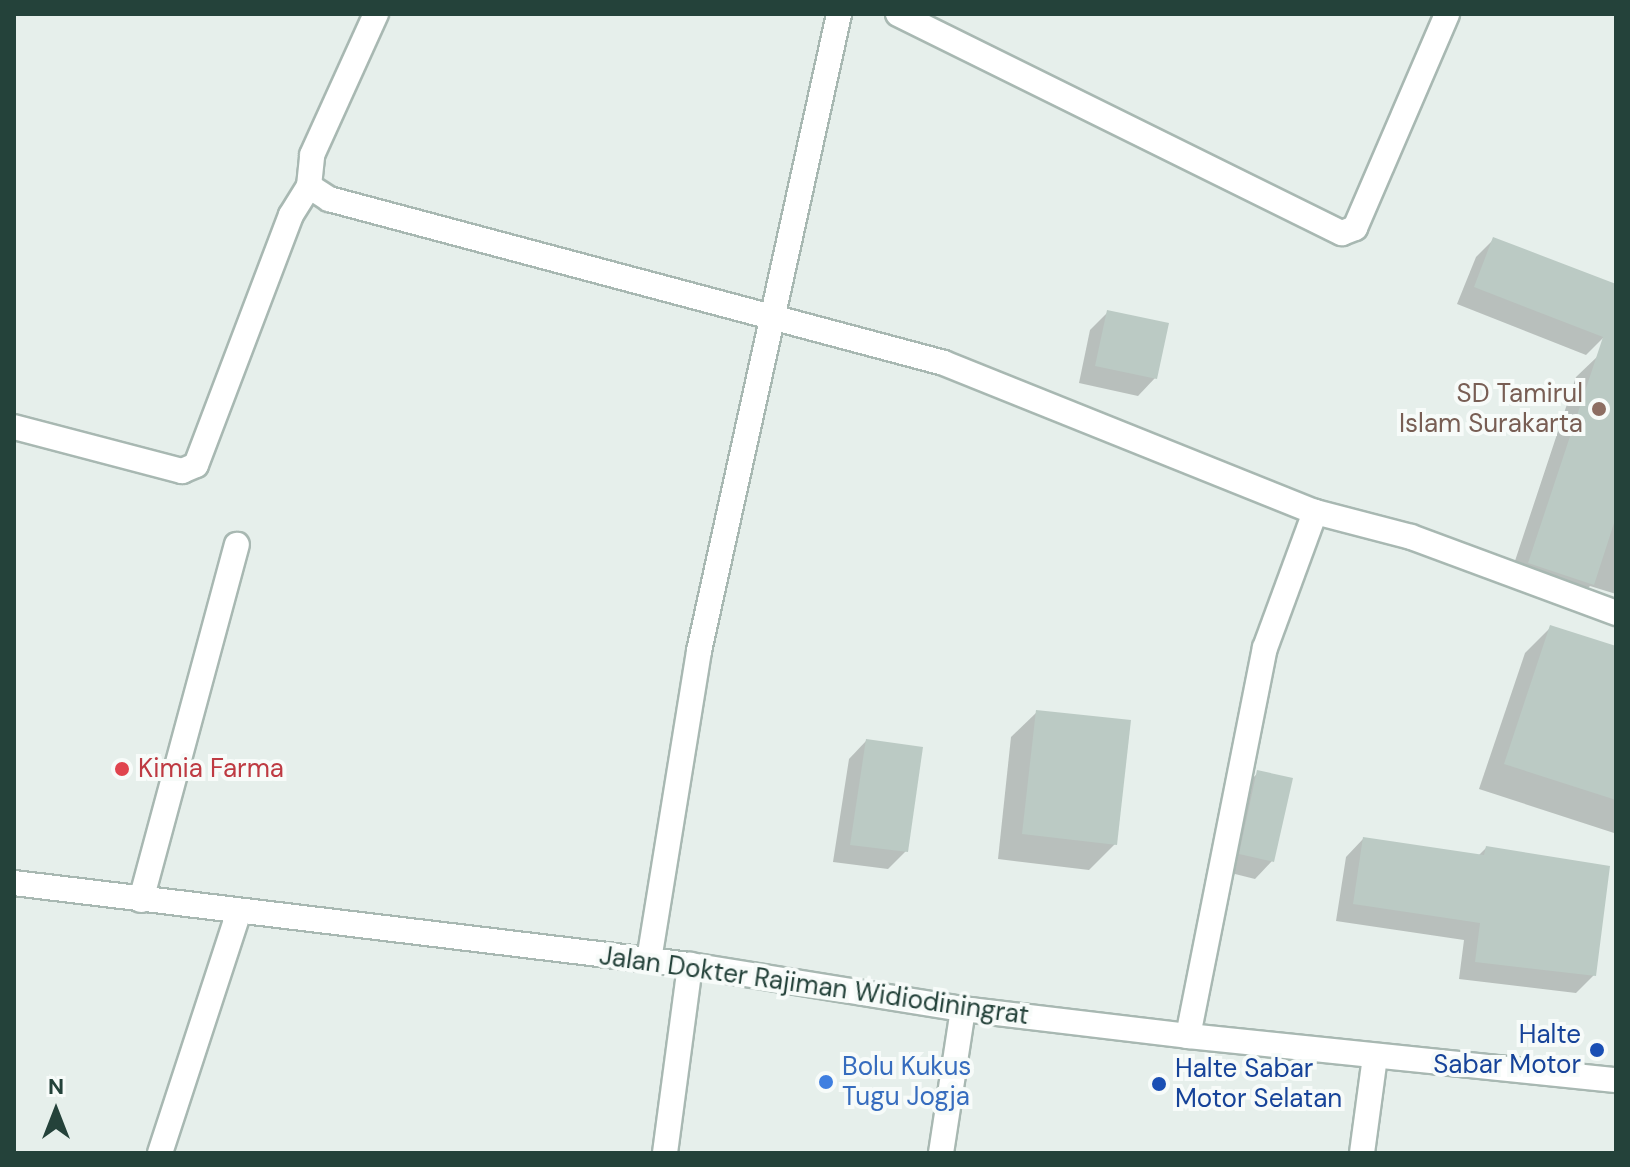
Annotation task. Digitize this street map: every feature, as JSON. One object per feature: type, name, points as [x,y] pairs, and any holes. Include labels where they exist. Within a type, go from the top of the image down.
[{"type":"street","points":[[14,427],[182,471],[191,469],[200,459],[291,215],[309,186],[312,155],[376,14]]},
{"type":"street","points":[[649,960],[699,651],[737,465],[773,321],[839,14]]},
{"type":"street","points":[[898,14],[1342,233],[1355,228],[1447,14]]},
{"type":"street","points":[[309,186],[329,199],[773,321],[944,363],[1315,512],[1411,537],[1616,613]]},
{"type":"street","points":[[1188,1036],[1262,663],[1315,512]]},
{"type":"street","points":[[141,900],[237,545]]},
{"type":"street","name":"Jalan Dokter Rajiman Widiodiningrat","points":[[14,883],[238,914],[690,965],[963,1009],[1375,1057],[1616,1080]]},
{"type":"street","points":[[160,1153],[238,914]]},
{"type":"street","points":[[665,1153],[690,965]]},
{"type":"street","points":[[941,1153],[963,1009]]},
{"type":"street","points":[[1362,1153],[1375,1057]]},
{"type":"building","points":[[1493,237],[1616,284],[1616,517],[1594,585],[1528,563],[1603,337],[1474,287]]},
{"type":"building","points":[[1107,310],[1169,323],[1157,379],[1095,366]]},
{"type":"building","points":[[1550,625],[1616,646],[1616,800],[1504,764]]},
{"type":"building","points":[[1036,710],[1131,720],[1117,845],[1022,834]]},
{"type":"building","points":[[866,739],[923,747],[908,852],[850,845]]},
{"type":"building","points":[[1257,770],[1293,778],[1274,862],[1239,854]]},
{"type":"building","points":[[1363,837],[1484,855],[1486,846],[1610,866],[1596,976],[1475,962],[1480,923],[1353,904]]},
{"type":"place","name":"SD Tamirul Islam Surakarta","points":[[1599,409]]},
{"type":"place","name":"Kimia Farma","points":[[122,769]]},
{"type":"place","name":"Halte Sabar Motor","points":[[1597,1050]]},
{"type":"place","name":"Bolu Kukus Tugu Jogja","points":[[826,1082]]},
{"type":"place","name":"Halte Sabar Motor Selatan","points":[[1159,1084]]}]
